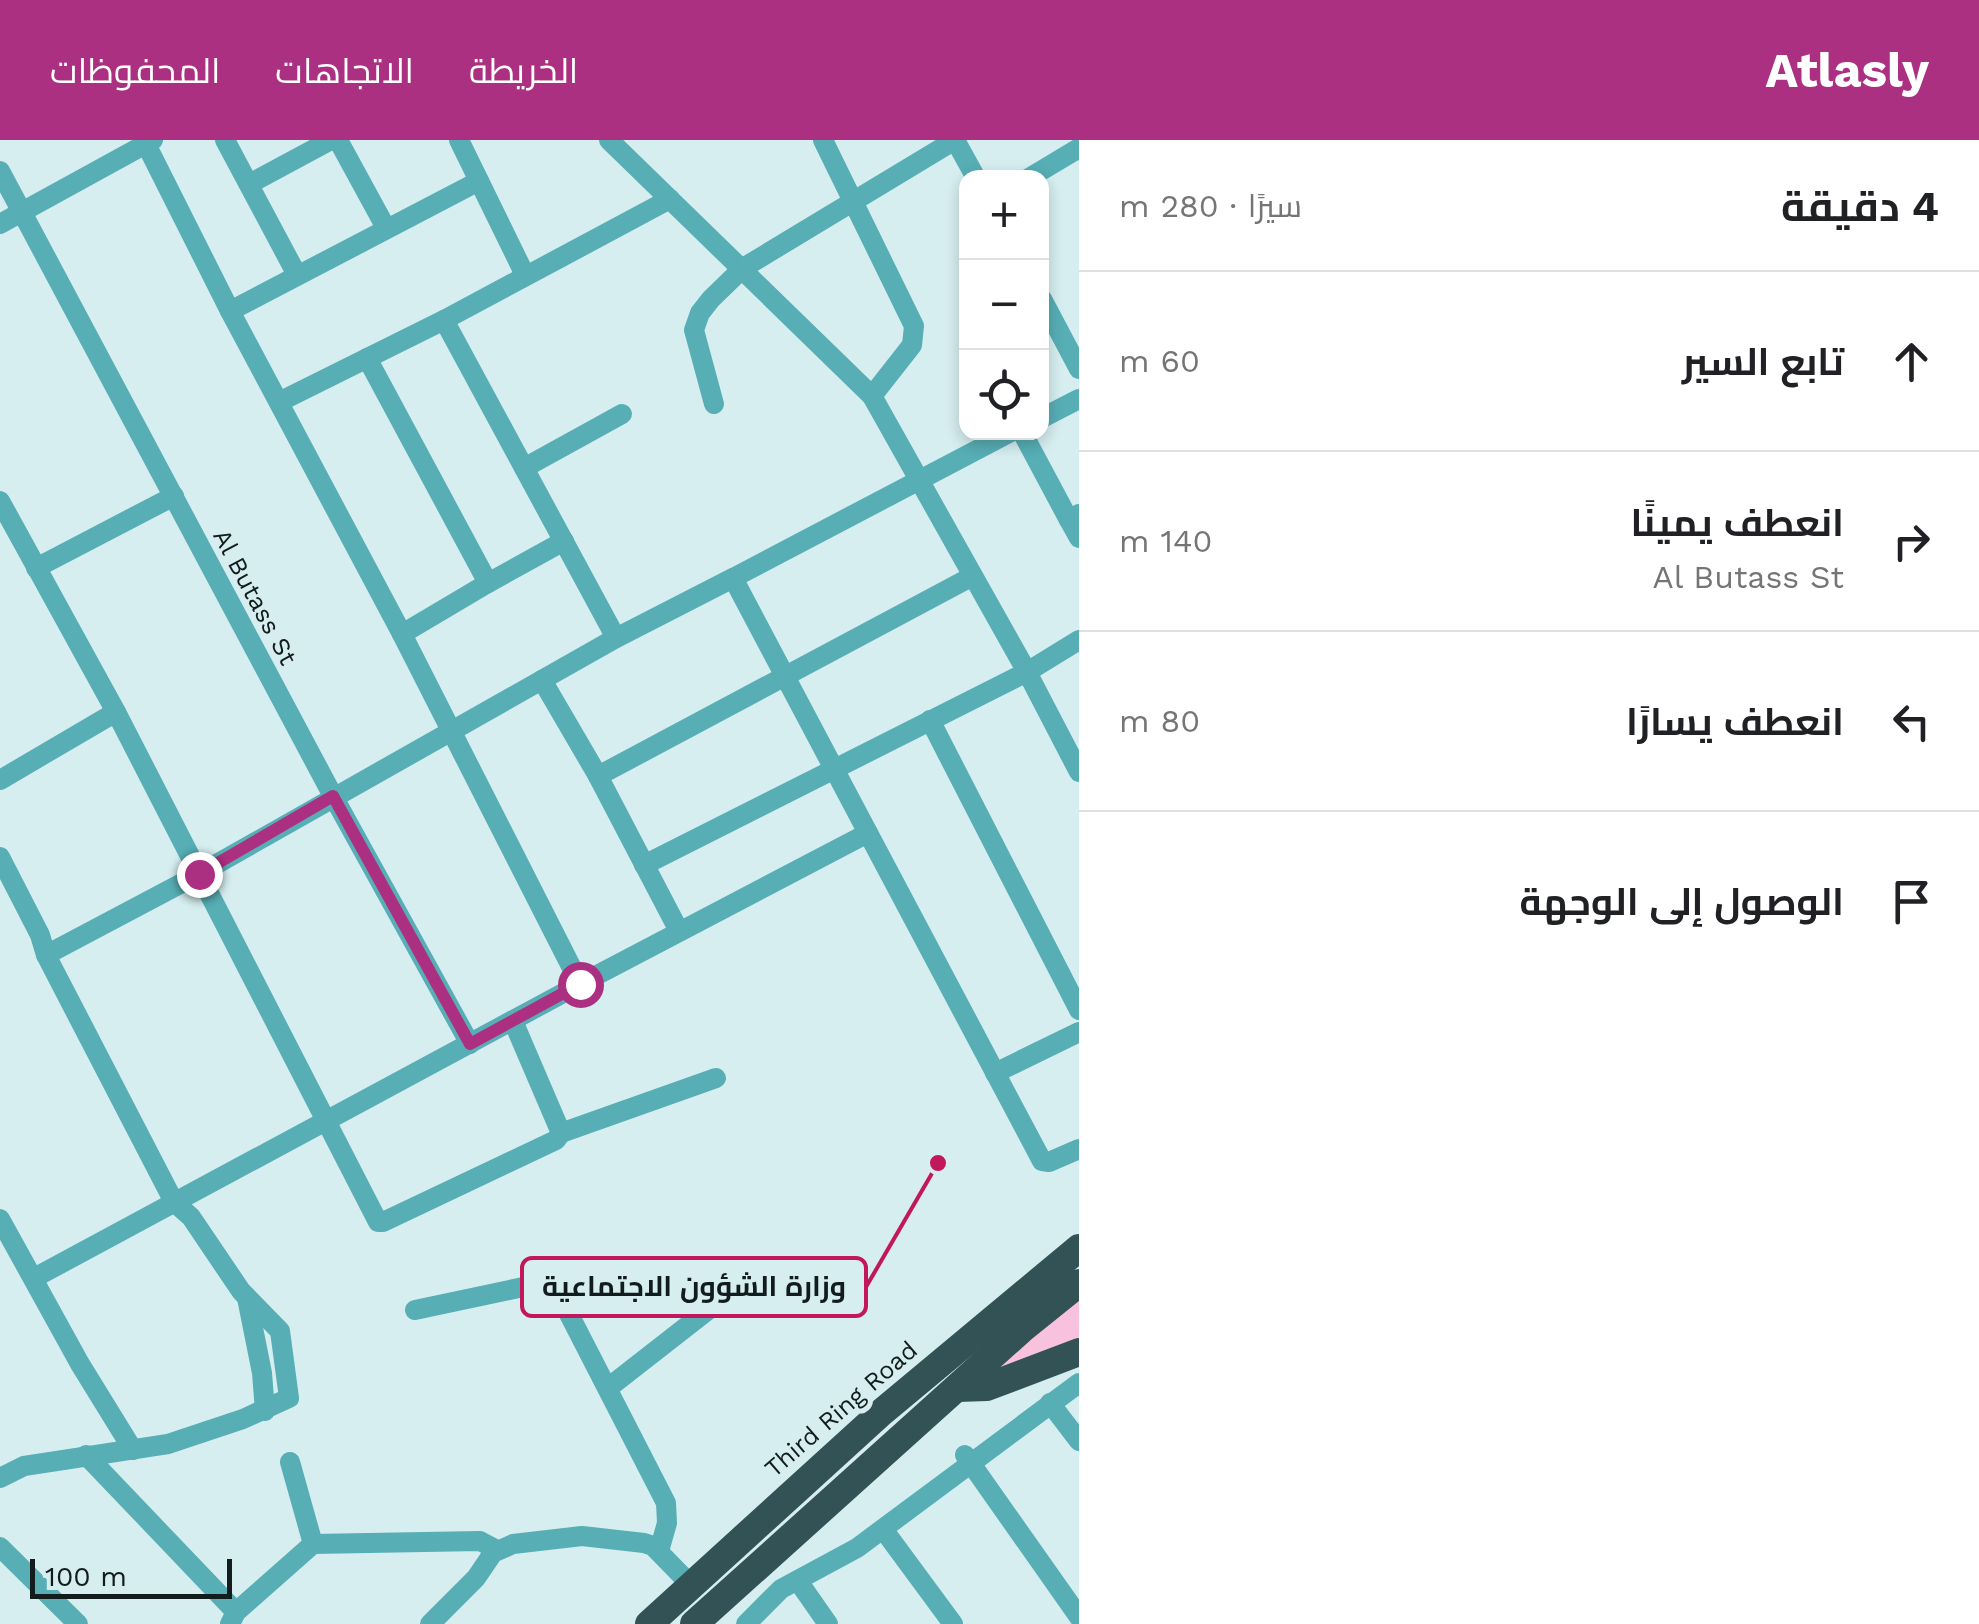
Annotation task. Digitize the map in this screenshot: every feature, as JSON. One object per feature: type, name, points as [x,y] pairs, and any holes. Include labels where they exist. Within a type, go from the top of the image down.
[{"type":"highway","name":"Third Ring Road","points":[[649,1624],[882,1412],[1079,1248]]},
{"type":"highway","points":[[696,1624],[1079,1283]]},
{"type":"highway","points":[[958,1388],[986,1387],[1079,1352]]},
{"type":"street","points":[[225,140],[297,275]]},
{"type":"street","points":[[249,184],[334,140],[386,228]]},
{"type":"street","points":[[459,140],[526,275]]},
{"type":"street","points":[[823,140],[914,326],[912,345],[872,396]]},
{"type":"street","points":[[714,404],[694,330],[711,299],[743,268],[955,140],[972,170]]},
{"type":"street","points":[[0,224],[150,142],[230,311],[402,634],[580,984]]},
{"type":"street","points":[[620,143],[670,199],[872,396],[1078,769]]},
{"type":"street","points":[[1041,170],[1079,144]]},
{"type":"street","name":"Al Butass St","points":[[0,171],[333,796],[470,1044]]},
{"type":"street","points":[[230,311],[480,181]]},
{"type":"street","points":[[279,402],[444,320],[670,199]]},
{"type":"street","points":[[1049,311],[1079,369]]},
{"type":"street","points":[[444,320],[616,638]]},
{"type":"street","points":[[367,358],[488,583]]},
{"type":"street","points":[[1049,414],[1079,399]]},
{"type":"street","points":[[524,468],[622,414]]},
{"type":"street","points":[[47,947],[199,874],[616,638],[996,440]]},
{"type":"street","points":[[1027,440],[1076,524]]},
{"type":"street","points":[[36,568],[174,496]]},
{"type":"street","points":[[0,501],[116,712],[379,1223],[556,1140],[561,1134],[716,1078]]},
{"type":"street","points":[[402,634],[564,541]]},
{"type":"street","points":[[598,776],[971,577]]},
{"type":"street","points":[[734,578],[1042,1160],[1049,1162],[1079,1149]]},
{"type":"street","points":[[644,864],[1027,672],[1079,640]]},
{"type":"street","points":[[542,680],[598,776],[679,931]]},
{"type":"street","points":[[0,780],[116,712]]},
{"type":"street","points":[[930,720],[1079,1010]]},
{"type":"street","points":[[34,1278],[868,833]]},
{"type":"street","points":[[0,858],[180,1199],[247,1298],[262,1372],[264,1410],[181,1440],[24,1466],[0,1478]]},
{"type":"street","points":[[513,1021],[561,1134]]},
{"type":"street","points":[[995,1073],[1079,1032]]},
{"type":"street","points":[[0,1220],[133,1450]]},
{"type":"street","points":[[415,1310],[549,1280],[556,1285],[666,1504],[667,1523],[659,1551]]},
{"type":"street","points":[[608,1388],[722,1299]]},
{"type":"street","points":[[746,1624],[789,1585],[832,1564],[883,1529],[967,1459],[1079,1383]]},
{"type":"street","points":[[1050,1403],[1079,1441]]},
{"type":"street","points":[[86,1455],[233,1618],[314,1544],[488,1546],[582,1536],[644,1543],[659,1551],[690,1584]]},
{"type":"street","points":[[967,1459],[1079,1618]]},
{"type":"street","points":[[290,1462],[314,1544]]},
{"type":"street","points":[[883,1529],[953,1624]]},
{"type":"street","points":[[430,1624],[481,1572],[488,1546]]},
{"type":"street","points":[[0,1547],[78,1624]]},
{"type":"street","points":[[758,1566],[789,1585],[828,1624]]},
{"type":"shaded area","points":[[1079,1290],[1079,1349],[964,1385]]},
{"type":"place","name":"وزارة الشؤون الاجتماعية","points":[[938,1163]]},
{"type":"route","points":[[199,874],[333,796],[470,1044],[580,984]]}]
